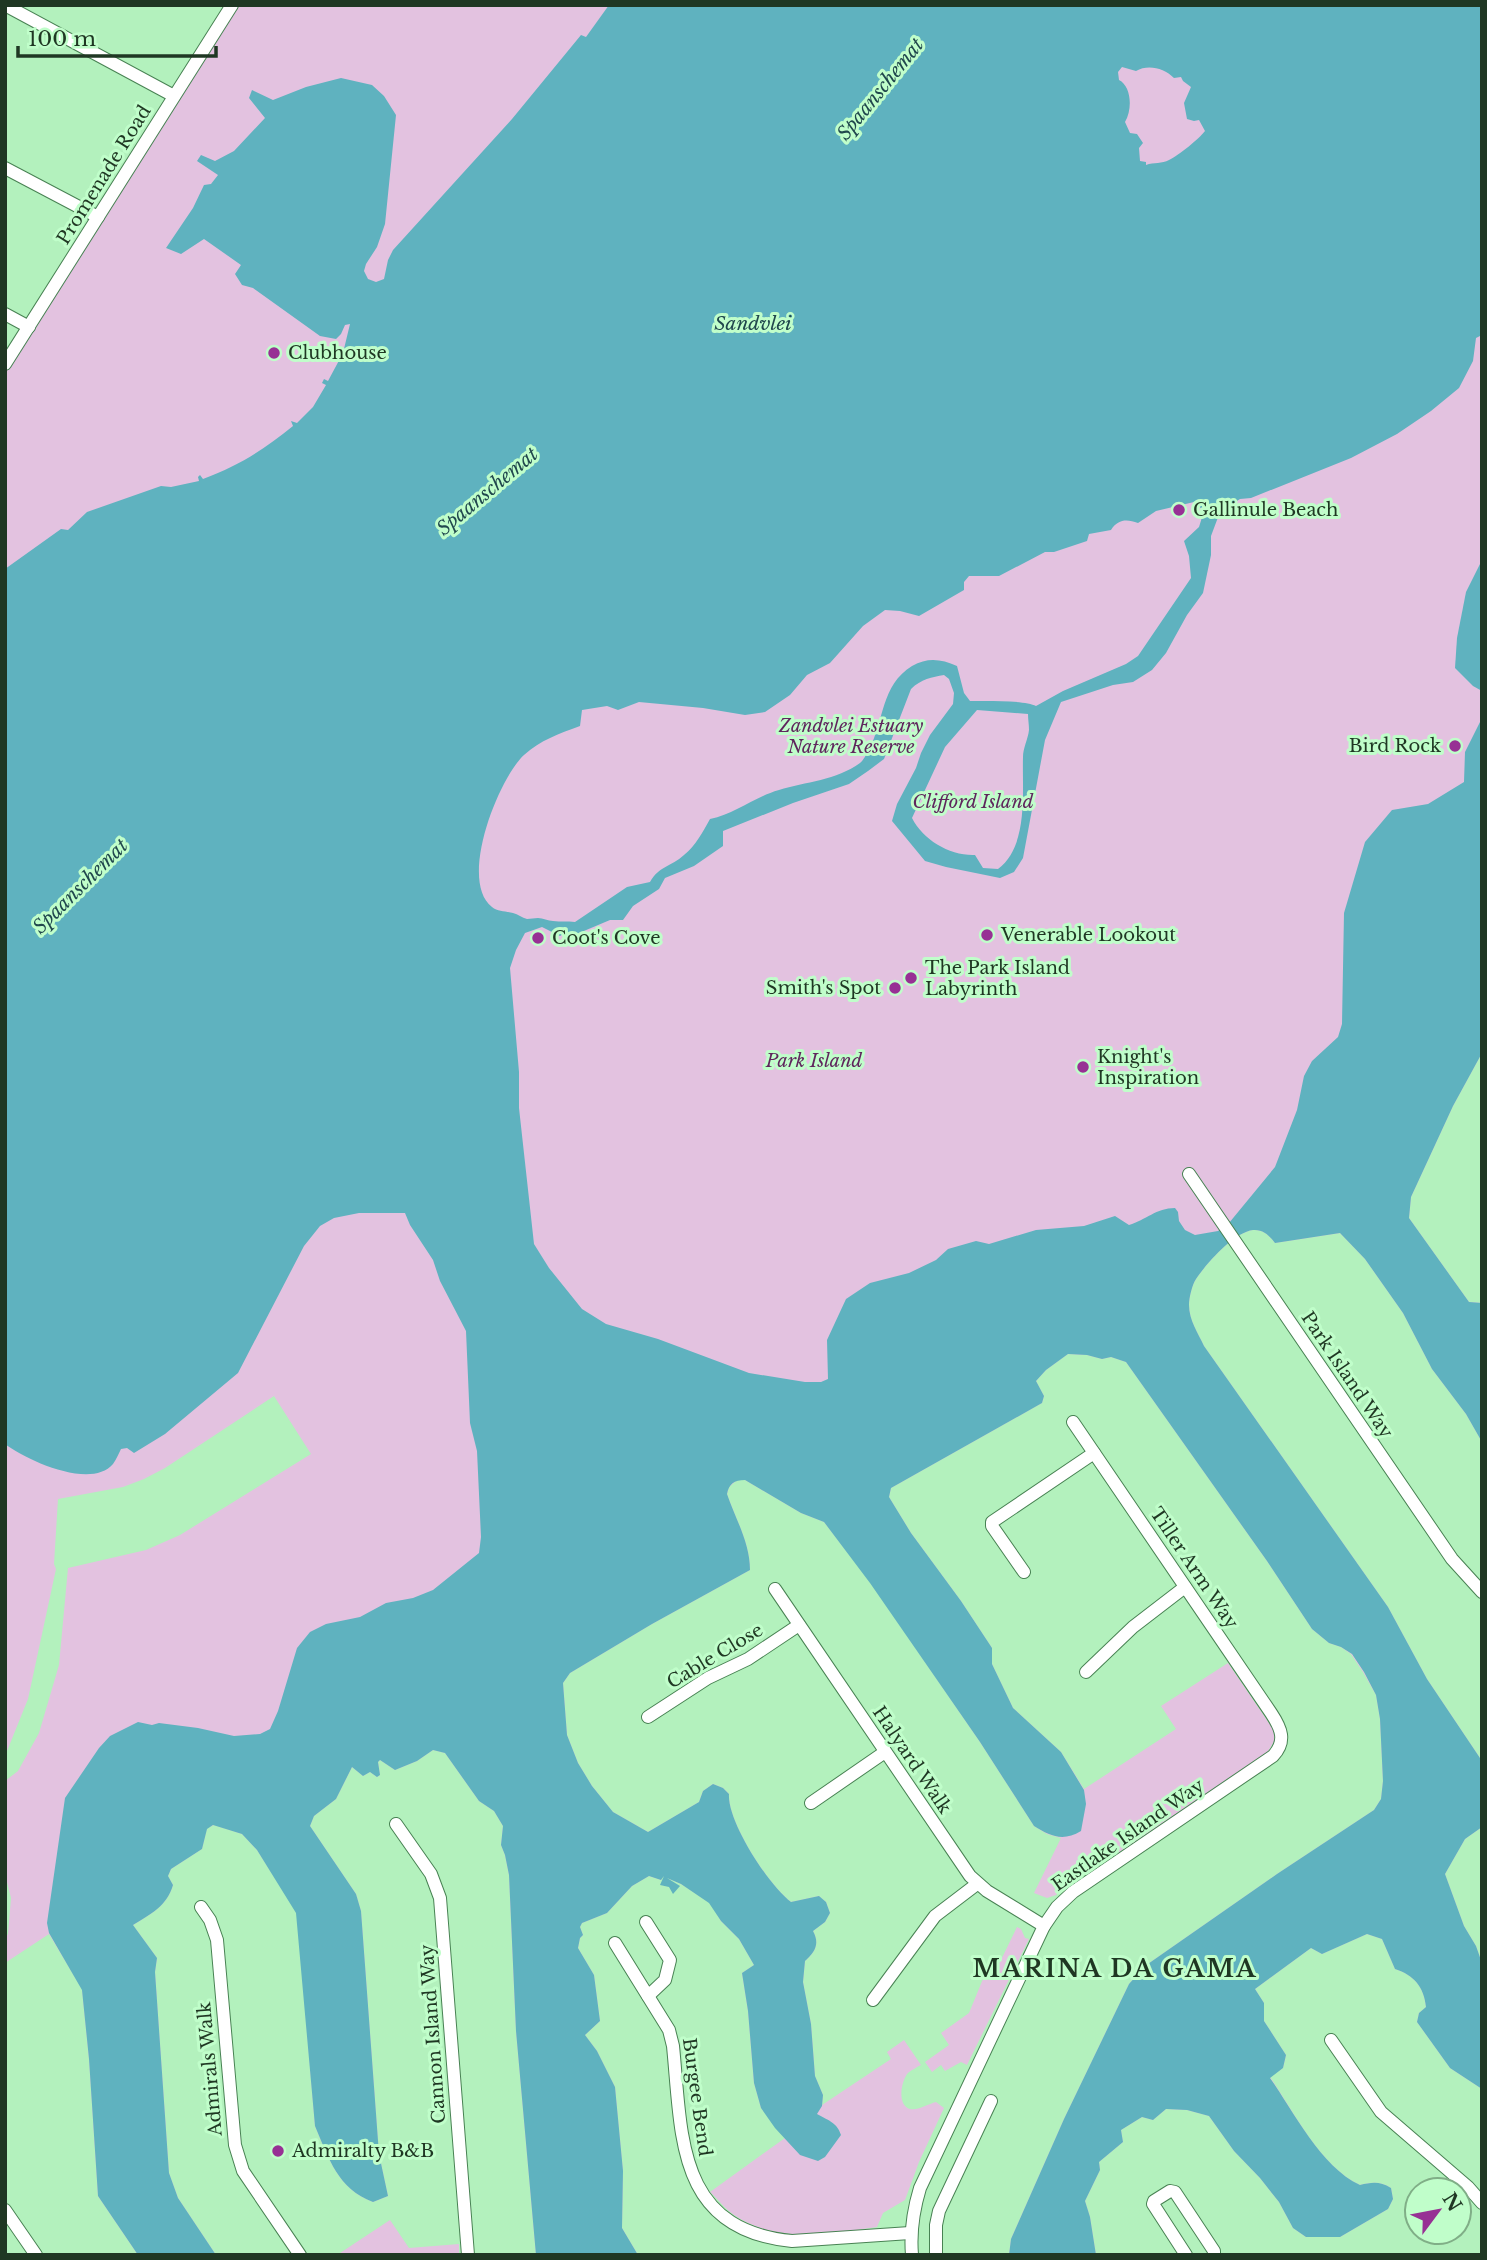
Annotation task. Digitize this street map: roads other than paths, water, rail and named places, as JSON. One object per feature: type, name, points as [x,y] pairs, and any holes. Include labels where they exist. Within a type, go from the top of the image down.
[{"type":"street","points":[[5,5],[174,96]]},
{"type":"street","name":"Promenade Road","points":[[5,364],[233,5]]},
{"type":"street","points":[[5,168],[98,217]]},
{"type":"street","points":[[5,314],[29,327]]},
{"type":"street","name":"Park Island Way","points":[[1188,1174],[1452,1559],[1482,1592]]},
{"type":"street","name":"Tiller Arm Way","points":[[1073,1423],[1271,1713],[1282,1736]]},
{"type":"street","points":[[1024,1572],[992,1526],[995,1520],[1094,1453]]},
{"type":"street","points":[[1086,1672],[1133,1627],[1185,1587]]},
{"type":"street","name":"Halyard Walk","points":[[775,1589],[962,1866],[977,1884],[1045,1926]]},
{"type":"street","name":"Cable Close","points":[[648,1717],[708,1678],[748,1659],[799,1625]]},
{"type":"street","name":"Eastlake Island Way","points":[[912,2255],[910,2233],[914,2205],[920,2188],[1045,1926],[1057,1907],[1073,1892],[1273,1756],[1279,1749],[1282,1736]]},
{"type":"street","points":[[811,1803],[885,1752]]},
{"type":"street","name":"Cannon Island Way","points":[[396,1824],[431,1874],[440,1898],[468,2255]]},
{"type":"street","points":[[873,2000],[935,1916],[977,1884]]},
{"type":"street","name":"Admirals Walk","points":[[201,1907],[217,1940],[235,2145],[243,2171],[300,2255]]},
{"type":"street","points":[[646,1922],[670,1960],[665,1980],[648,1996]]},
{"type":"street","name":"Burgee Bend","points":[[615,1943],[672,2037],[683,2139],[689,2167],[704,2196],[718,2213],[754,2235],[776,2240],[910,2233]]},
{"type":"street","points":[[1331,2039],[1390,2122],[1468,2187],[1482,2203]]},
{"type":"street","points":[[936,2255],[939,2211],[991,2101]]},
{"type":"street","points":[[1186,2255],[1153,2204],[1170,2191],[1175,2192],[1214,2251],[1214,2255]]},
{"type":"street","points":[[914,2205],[939,2211]]},
{"type":"street","points":[[5,2210],[36,2255]]},
{"type":"water","name":"Sandvlei","points":[[609,5],[1482,5],[1482,335],[1476,338],[1473,361],[1459,388],[1397,434],[1351,458],[1251,498],[1240,499],[1220,512],[1211,536],[1211,555],[1203,593],[1166,653],[1152,670],[1133,682],[1113,685],[1061,702],[1045,740],[1023,858],[1014,872],[1000,878],[925,861],[892,821],[897,804],[930,735],[953,704],[954,693],[949,679],[944,675],[923,681],[911,689],[884,759],[849,784],[723,831],[723,846],[694,866],[665,878],[659,889],[633,906],[623,920],[610,920],[572,936],[565,933],[560,936],[542,927],[525,933],[510,968],[519,1072],[519,1108],[534,1244],[549,1268],[582,1309],[606,1324],[658,1339],[749,1373],[821,1382],[828,1379],[827,1340],[846,1299],[870,1283],[909,1273],[936,1260],[948,1249],[976,1241],[989,1244],[1036,1230],[1084,1226],[1115,1216],[1129,1225],[1157,1212],[1175,1208],[1185,1230],[1195,1235],[1218,1231],[1229,1223],[1275,1167],[1297,1110],[1304,1076],[1312,1061],[1338,1037],[1342,1024],[1344,913],[1365,842],[1392,810],[1428,804],[1464,782],[1465,752],[1482,718],[1482,1053],[1453,1106],[1411,1197],[1409,1218],[1469,1302],[1482,1303],[1482,1442],[1466,1414],[1432,1369],[1403,1313],[1365,1259],[1340,1233],[1275,1243],[1260,1231],[1253,1230],[1237,1236],[1206,1265],[1195,1282],[1189,1302],[1192,1321],[1204,1346],[1388,1607],[1427,1679],[1482,1761],[1482,1827],[1465,1839],[1445,1874],[1464,1926],[1482,1963],[1482,2089],[1450,2068],[1417,2022],[1419,2013],[1426,2007],[1423,1993],[1413,1978],[1395,1969],[1382,1939],[1367,1934],[1322,1954],[1311,1948],[1255,1989],[1264,2003],[1264,2021],[1286,2055],[1283,2068],[1270,2078],[1299,2122],[1321,2152],[1346,2177],[1360,2185],[1376,2183],[1391,2188],[1393,2199],[1388,2209],[1340,2237],[1306,2237],[1293,2228],[1279,2202],[1234,2151],[1209,2116],[1187,2110],[1166,2109],[1153,2120],[1142,2117],[1121,2130],[1123,2142],[1099,2162],[1100,2170],[1085,2201],[1096,2255],[1009,2255],[1011,2239],[1064,2119],[1129,1984],[1145,1966],[1374,1810],[1381,1799],[1383,1781],[1376,1695],[1352,1654],[1329,1643],[1312,1629],[1126,1362],[1111,1357],[1102,1359],[1068,1354],[1036,1381],[1044,1396],[1042,1403],[891,1488],[889,1497],[911,1533],[992,1648],[992,1664],[1013,1708],[1061,1752],[1084,1790],[1086,1804],[1081,1831],[1062,1837],[1046,1833],[1034,1826],[980,1742],[870,1583],[824,1522],[801,1513],[745,1480],[733,1483],[727,1494],[745,1541],[750,1570],[570,1673],[563,1683],[567,1735],[578,1763],[613,1812],[648,1832],[699,1802],[703,1791],[713,1784],[723,1788],[729,1794],[730,1806],[742,1836],[761,1868],[782,1894],[791,1902],[819,1896],[826,1902],[830,1913],[825,1922],[813,1931],[816,1944],[814,1951],[805,1961],[803,1982],[811,2024],[815,2076],[823,2095],[822,2106],[817,2114],[834,2124],[841,2135],[825,2157],[818,2161],[800,2155],[761,2108],[754,2083],[742,1973],[754,1965],[739,1939],[721,1921],[709,1903],[667,1878],[680,1886],[673,1894],[669,1887],[660,1885],[664,1876],[661,1880],[649,1876],[632,1886],[607,1913],[582,1923],[580,1927],[583,1935],[578,1948],[594,1975],[600,2021],[585,2035],[597,2051],[615,2087],[623,2171],[622,2228],[638,2255],[536,2255],[516,2031],[509,1875],[501,1845],[503,1826],[494,1811],[479,1801],[445,1753],[433,1750],[417,1761],[395,1770],[380,1760],[380,1775],[377,1777],[370,1772],[363,1776],[352,1767],[336,1799],[314,1816],[310,1826],[356,1894],[361,1911],[379,2154],[388,2196],[373,2202],[351,2189],[336,2172],[315,2126],[296,1913],[257,1850],[242,1834],[213,1825],[207,1829],[202,1849],[171,1869],[168,1876],[173,1885],[167,1899],[133,1925],[157,1958],[155,1972],[169,2173],[178,2198],[216,2255],[138,2255],[98,2196],[82,1990],[49,1933],[47,1923],[65,1798],[110,1736],[138,1722],[198,1728],[234,1736],[260,1734],[270,1729],[297,1648],[310,1632],[326,1624],[360,1617],[386,1603],[413,1598],[433,1590],[479,1553],[481,1537],[477,1451],[470,1423],[466,1331],[440,1281],[433,1260],[405,1213],[359,1213],[334,1218],[320,1226],[304,1246],[238,1373],[165,1434],[134,1453],[127,1448],[121,1449],[113,1464],[103,1471],[90,1474],[59,1470],[28,1458],[5,1444],[5,569],[61,529],[68,530],[87,512],[161,486],[171,487],[199,481],[200,475],[203,479],[216,474],[261,450],[293,426],[291,421],[297,423],[313,407],[326,385],[322,383],[324,379],[328,381],[343,353],[350,324],[345,325],[336,339],[320,336],[253,288],[242,285],[235,274],[241,265],[204,239],[181,254],[166,248],[193,208],[204,185],[211,184],[218,175],[197,161],[201,155],[215,161],[234,151],[265,118],[249,98],[252,90],[273,100],[306,87],[341,78],[372,85],[384,96],[396,115],[385,224],[364,271],[368,279],[376,282],[384,279],[393,250],[512,119],[581,35],[586,37]],"holes":[[[1122,67],[1136,71],[1156,68],[1174,78],[1181,77],[1191,87],[1184,103],[1187,119],[1199,120],[1205,131],[1188,147],[1166,161],[1146,165],[1146,162],[1140,161],[1139,148],[1143,143],[1137,134],[1130,133],[1125,122],[1130,98],[1126,87],[1119,80],[1118,72]],[[1194,502],[1204,511],[1199,527],[1184,541],[1189,556],[1191,578],[1138,656],[1126,664],[1063,691],[1036,706],[1014,702],[970,701],[964,693],[957,666],[934,660],[918,663],[894,683],[884,704],[874,739],[860,763],[831,777],[770,793],[710,819],[688,851],[657,873],[650,882],[627,887],[575,922],[527,919],[499,911],[492,907],[483,894],[479,876],[480,854],[493,807],[503,785],[514,767],[530,750],[550,738],[580,726],[582,710],[607,706],[618,710],[639,702],[745,715],[765,712],[790,695],[807,675],[830,663],[863,626],[885,610],[919,616],[964,590],[964,582],[969,576],[999,576],[1045,552],[1054,552],[1087,541],[1089,534],[1111,530],[1120,522],[1138,523],[1156,511]],[[977,710],[1028,714],[1029,730],[1023,754],[1022,817],[1015,847],[998,869],[983,868],[975,855],[956,853],[938,845],[923,833],[912,818],[945,747]]]},
{"type":"water","points":[[1482,560],[1482,691],[1455,668],[1457,638],[1466,592]]},
{"type":"place","name":"Clubhouse","points":[[274,353]]},
{"type":"place","name":"Gallinule Beach","points":[[1179,510]]},
{"type":"place","name":"Bird Rock","points":[[1455,746]]},
{"type":"place","name":"Venerable Lookout","points":[[987,935]]},
{"type":"place","name":"Coot's Cove","points":[[538,938]]},
{"type":"place","name":"The Park Island Labyrinth","points":[[911,978]]},
{"type":"place","name":"Smith's Spot","points":[[895,988]]},
{"type":"place","name":"Knight's Inspiration","points":[[1083,1067]]},
{"type":"place","name":"Admiralty B&B","points":[[278,2151]]},
{"type":"district","name":"MARINA DA GAMA","points":[[1115,1969]]},
{"type":"water label","name":"Spaanschemat","points":[[880,89]]},
{"type":"water label","name":"Spaanschemat","points":[[487,491]]},
{"type":"water label","name":"Spaanschemat","points":[[80,886]]},
{"type":"park label","name":"Zandvlei Estuary Nature Reserve","points":[[851,736]]},
{"type":"park label","name":"Clifford Island","points":[[973,802]]},
{"type":"park label","name":"Park Island","points":[[814,1061]]}]
